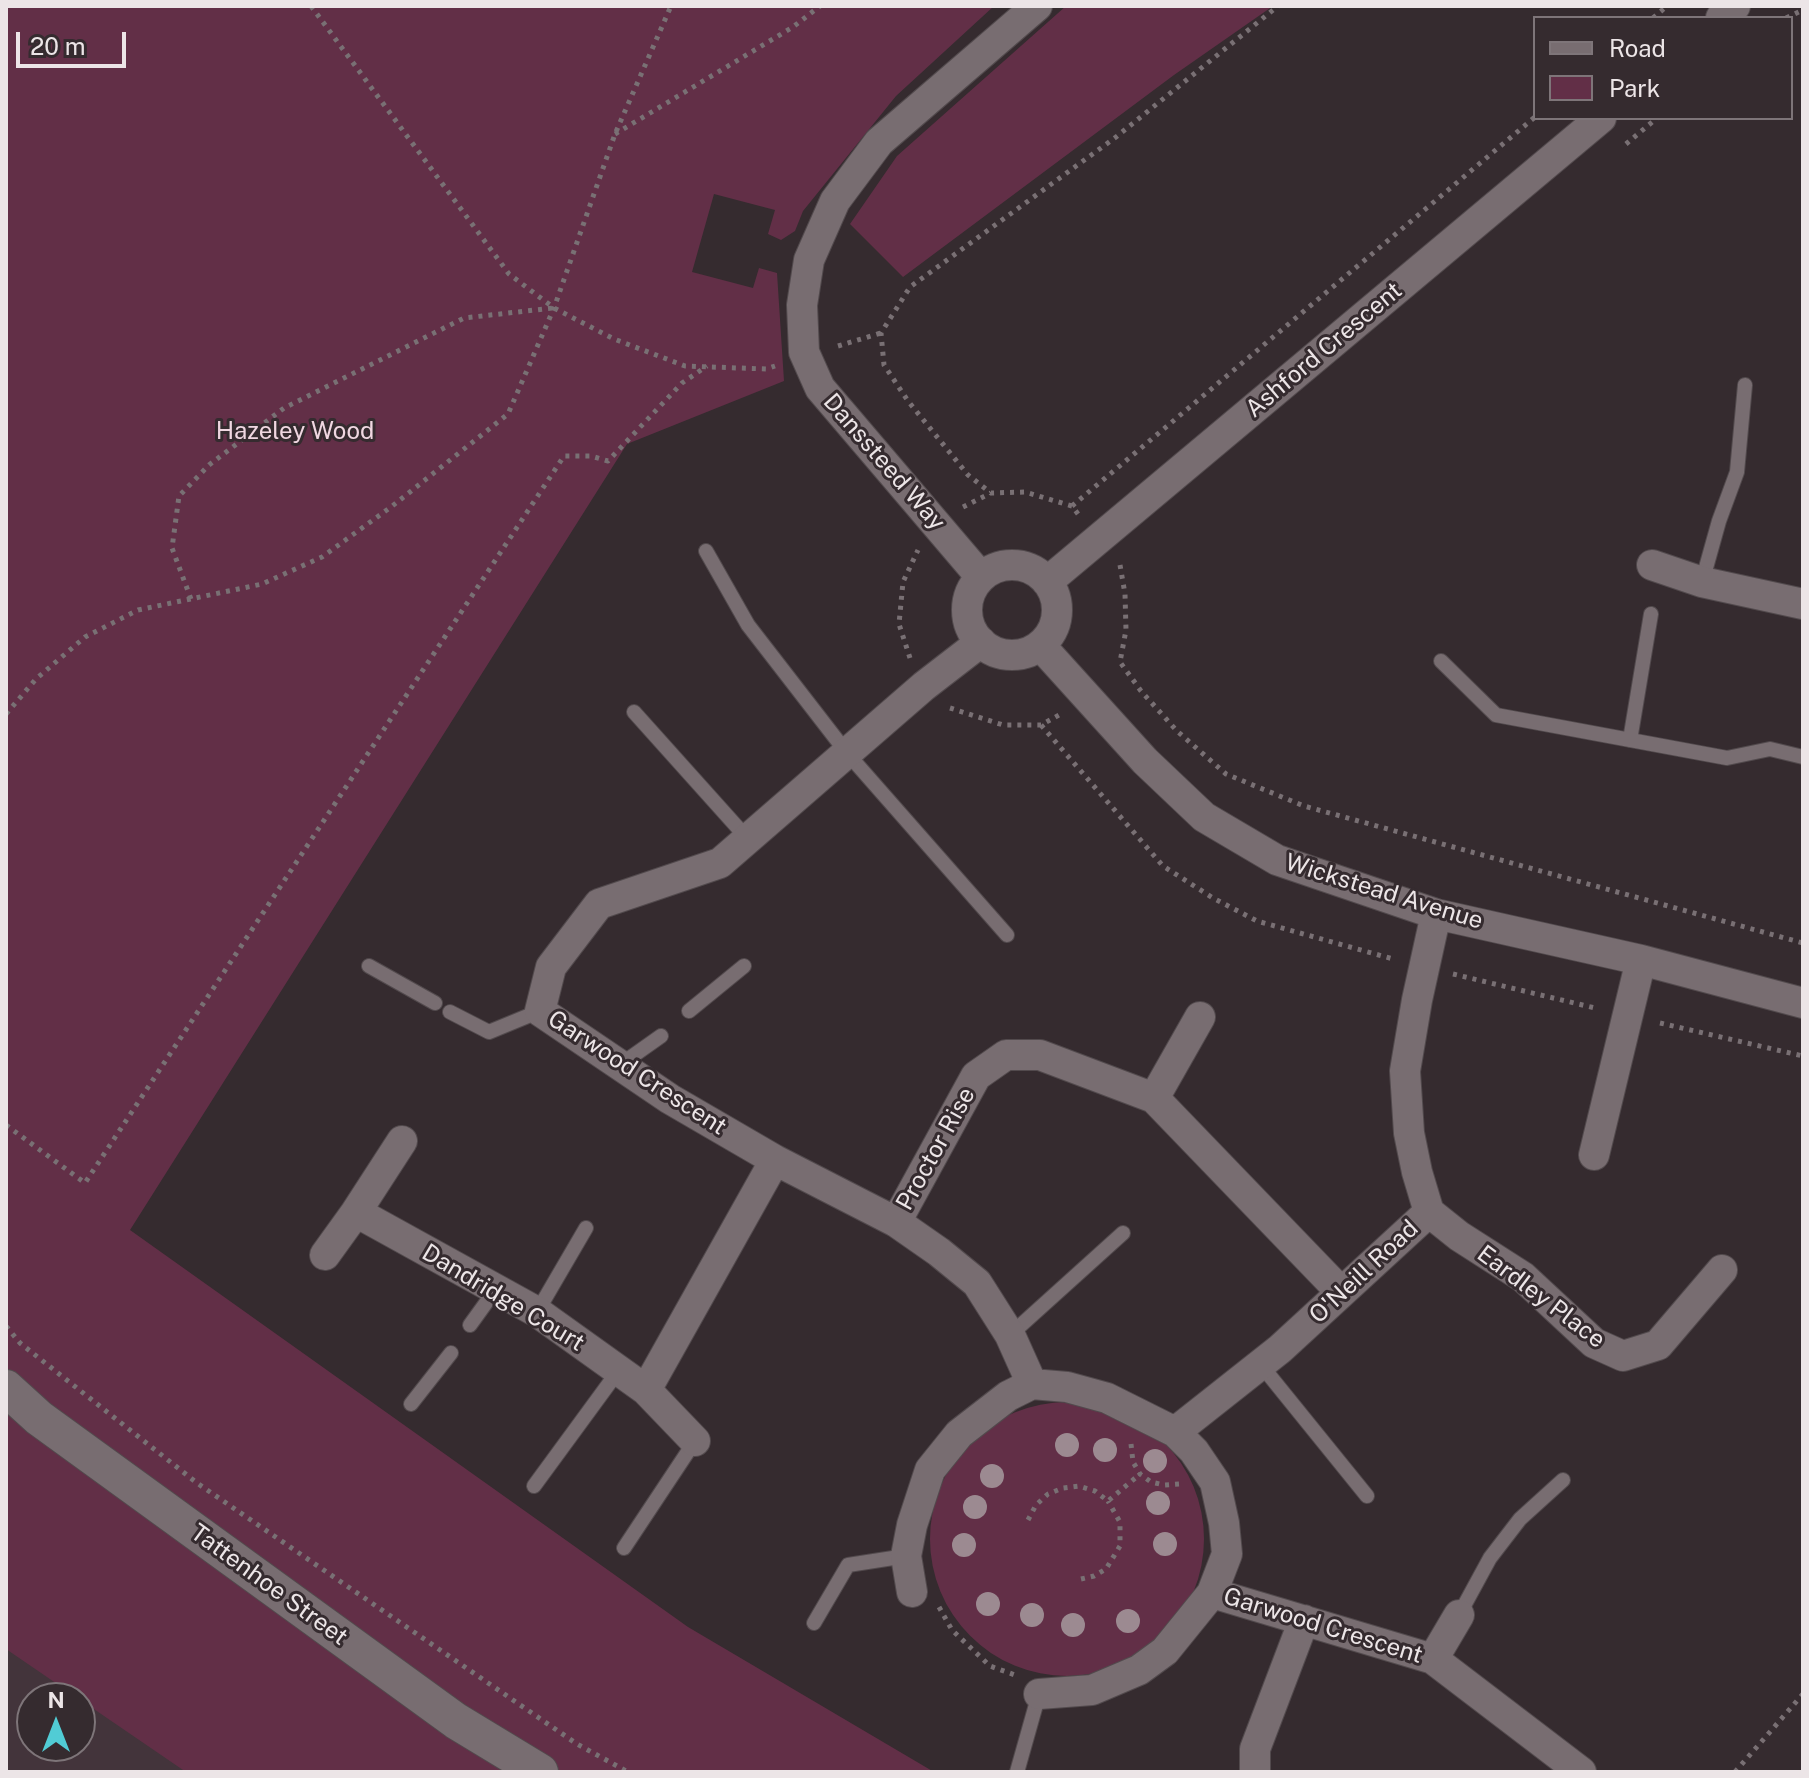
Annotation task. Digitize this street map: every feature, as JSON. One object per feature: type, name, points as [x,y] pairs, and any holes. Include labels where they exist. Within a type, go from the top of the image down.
[{"type":"street","name":"Danssteed Way","points":[[981,577],[820,388],[806,356],[802,305],[809,260],[835,201],[879,142],[1037,6]]},
{"type":"street","name":"Ashford Crescent","points":[[1047,582],[1599,120]]},
{"type":"street","points":[[1008,565],[1022,566],[1036,572],[1047,582],[1057,608],[1055,622],[1040,645],[1016,655],[991,650],[981,642],[972,630],[968,617],[968,602],[981,577],[1008,565]]},
{"type":"street","points":[[1652,565],[1702,582],[1803,604]]},
{"type":"street","name":"Garwood Crescent","points":[[981,642],[924,686],[720,863],[599,904],[551,967],[540,1011],[670,1099],[775,1160],[896,1222],[939,1252],[977,1283],[1010,1335],[1032,1384],[1067,1387],[1107,1398],[1175,1432],[1194,1451],[1215,1482],[1224,1523],[1227,1554],[1212,1593],[1165,1651],[1139,1670],[1092,1690],[1039,1694]]},
{"type":"street","name":"Wickstead Avenue","points":[[1040,645],[1145,761],[1204,817],[1277,860],[1436,914],[1641,960],[1803,1003]]},
{"type":"street","name":"O'Neill Road","points":[[1175,1432],[1261,1365],[1429,1212],[1409,1133],[1405,1071],[1436,914]]},
{"type":"street","points":[[1594,1155],[1641,960]]},
{"type":"street","points":[[1154,1098],[1200,1017]]},
{"type":"street","name":"Proctor Rise","points":[[896,1222],[976,1076],[1006,1055],[1040,1055],[1154,1098],[1341,1292]]},
{"type":"street","points":[[325,1255],[402,1141]]},
{"type":"street","points":[[646,1390],[775,1160]]},
{"type":"street","name":"Dandridge Court","points":[[356,1212],[537,1312],[646,1390],[695,1441]]},
{"type":"street","name":"Eardley Place","points":[[1429,1212],[1459,1236],[1523,1277],[1594,1343],[1623,1356],[1658,1345],[1722,1270]]},
{"type":"street","points":[[912,1592],[906,1556],[912,1525],[930,1470],[959,1434],[1008,1396],[1032,1384]]},
{"type":"street","name":"Tattenhoe Street","points":[[6,1388],[39,1418],[456,1721],[540,1772]]},
{"type":"street","name":"Garwood Crescent","points":[[1212,1593],[1433,1659],[1581,1772]]},
{"type":"street","name":"Garwood Crescent","points":[[1433,1659],[1459,1615]]},
{"type":"street","points":[[1255,1772],[1255,1749],[1304,1620]]},
{"type":"lane","points":[[1702,582],[1737,472],[1745,385]]},
{"type":"lane","points":[[706,551],[748,625],[847,753],[1007,935]]},
{"type":"lane","points":[[1630,740],[1651,614]]},
{"type":"lane","points":[[1441,661],[1496,715],[1727,758],[1770,749],[1803,757]]},
{"type":"lane","points":[[634,712],[747,838]]},
{"type":"lane","points":[[369,966],[435,1003]]},
{"type":"lane","points":[[689,1011],[744,966]]},
{"type":"lane","points":[[450,1012],[489,1032],[540,1011]]},
{"type":"lane","points":[[620,1065],[661,1036]]},
{"type":"lane","points":[[537,1312],[586,1228]]},
{"type":"lane","points":[[1010,1335],[1123,1233]]},
{"type":"lane","points":[[470,1325],[496,1289]]},
{"type":"lane","points":[[411,1404],[451,1353]]},
{"type":"lane","points":[[1261,1365],[1367,1496]]},
{"type":"lane","points":[[534,1486],[619,1370]]},
{"type":"lane","points":[[624,1548],[695,1441]]},
{"type":"lane","points":[[1459,1615],[1490,1558],[1520,1519],[1563,1480]]},
{"type":"lane","points":[[814,1623],[848,1565],[906,1556]]},
{"type":"lane","points":[[1017,1772],[1039,1694]]},
{"type":"path","points":[[311,6],[509,274],[554,308],[628,345],[685,366],[766,369],[881,333]]},
{"type":"path","points":[[6,714],[36,679],[85,637],[138,610],[262,584],[322,557],[391,507],[508,414],[554,308],[615,134],[671,6]]},
{"type":"path","points":[[615,134],[793,27],[820,6]]},
{"type":"path","points":[[1278,6],[1116,137],[910,287],[881,333],[884,365],[908,401],[968,475],[991,493],[1025,492],[1072,506],[1119,562],[1126,630],[1120,662],[1177,731],[1226,774],[1304,806],[1803,943]]},
{"type":"path","points":[[1072,506],[1533,119]]},
{"type":"path","points":[[191,599],[172,548],[179,496],[209,465],[284,408],[464,318],[554,308]]},
{"type":"path","points":[[6,1125],[85,1183],[564,456],[591,456],[608,461],[682,383],[707,366]]},
{"type":"path","points":[[6,1326],[20,1343],[197,1483],[577,1744],[628,1772]]},
{"type":"path","points":[[1108,1501],[1140,1474]]},
{"type":"path","points":[[1028,1520],[1036,1505],[1048,1494],[1063,1488],[1079,1486],[1095,1491],[1108,1501],[1120,1522],[1120,1546],[1106,1569],[1081,1579]]},
{"type":"path","points":[[912,1592],[929,1588],[952,1630],[990,1666],[1034,1682],[1039,1694]]},
{"type":"path","points":[[1735,1772],[1803,1694]]},
{"type":"shaded area","points":[[6,1645],[63,1682],[16,1682],[16,1762],[96,1762],[96,1704],[201,1772],[6,1772]]},
{"type":"green space","name":"Hazeley Wood","points":[[6,6],[994,6],[896,96],[803,211],[795,231],[781,240],[768,234],[775,210],[714,194],[692,272],[753,288],[759,268],[777,273],[784,381],[627,444],[130,1230],[688,1627],[934,1772],[186,1772],[96,1710],[96,1682],[54,1682],[6,1649]]},
{"type":"green space","points":[[1066,6],[1273,6],[1174,75],[903,277],[850,224],[897,156]]},
{"type":"green space","points":[[1067,1402],[1119,1412],[1143,1425],[1164,1442],[1181,1463],[1194,1487],[1204,1539],[1194,1591],[1181,1615],[1164,1636],[1143,1653],[1119,1666],[1067,1676],[1015,1666],[991,1653],[970,1636],[953,1615],[940,1591],[930,1539],[940,1487],[953,1463],[970,1442],[991,1425],[1015,1412]]}]
